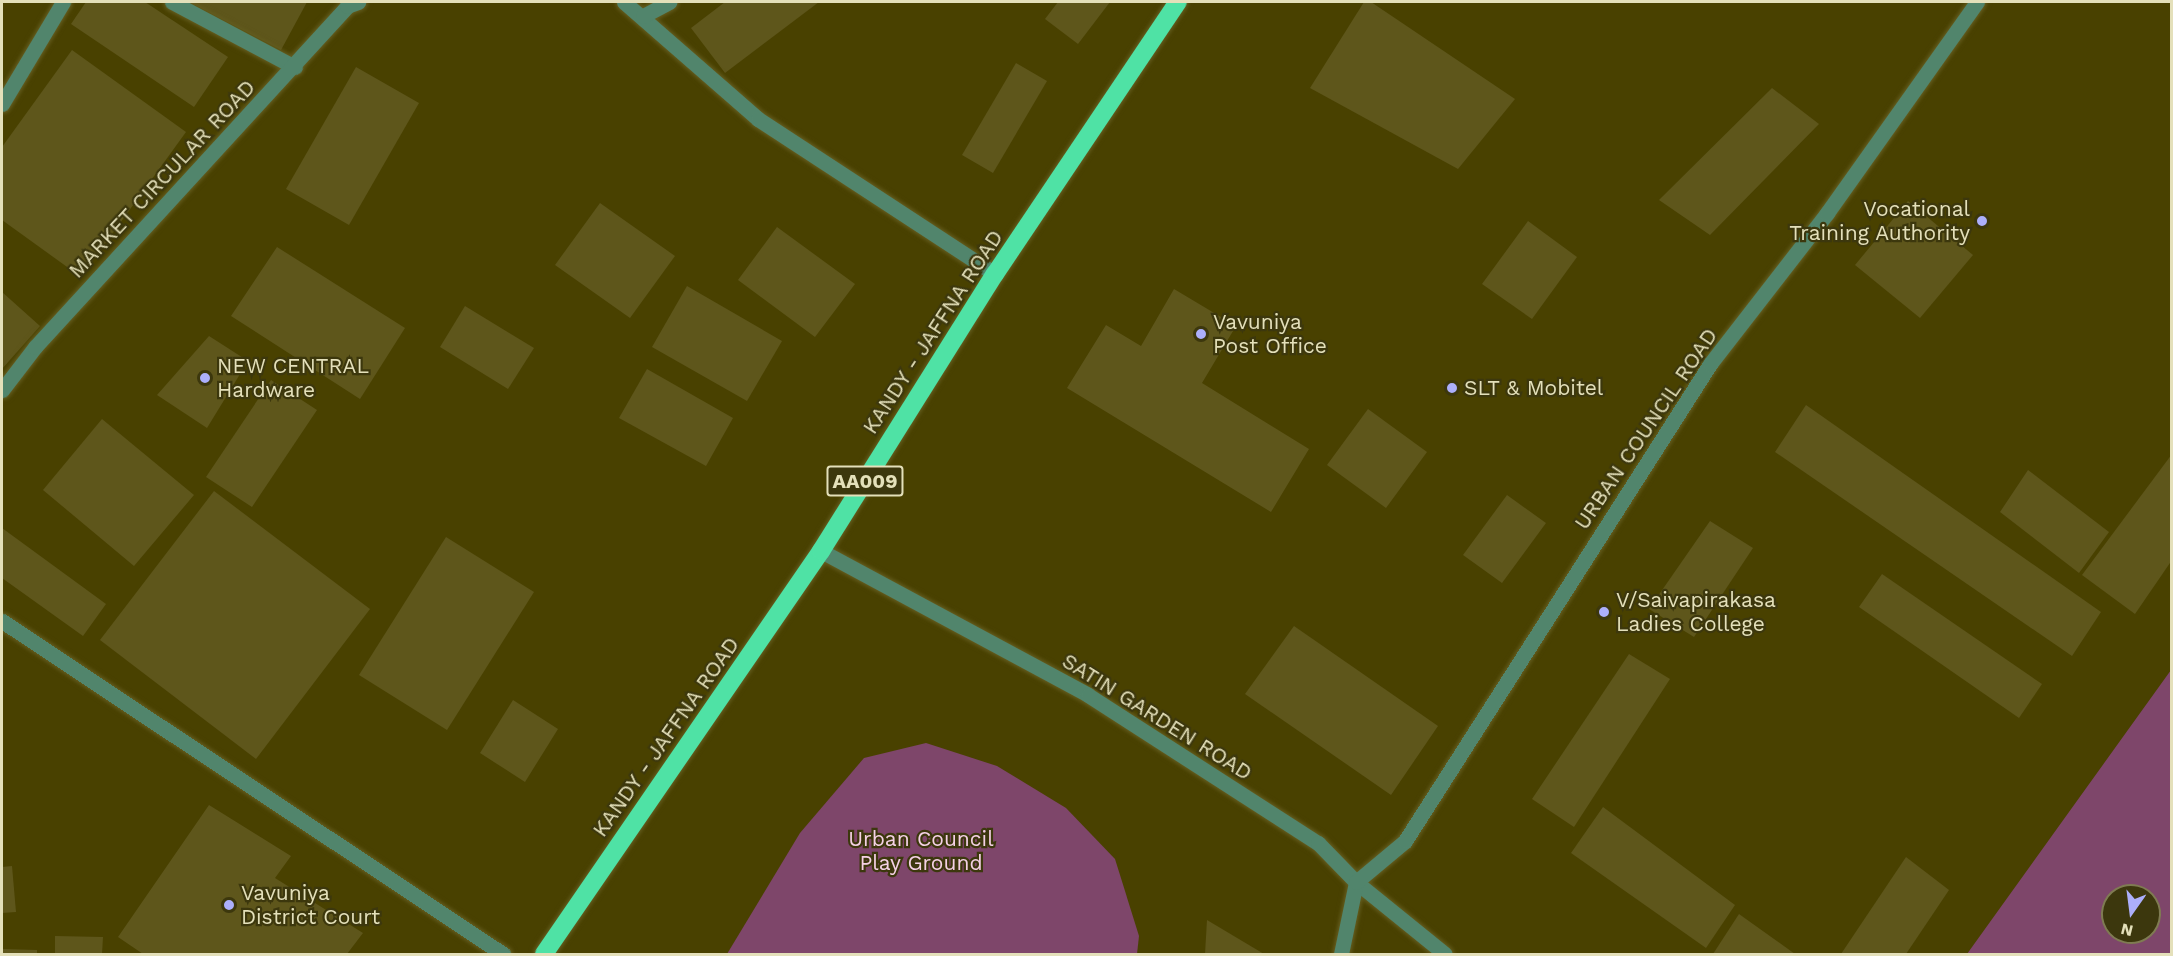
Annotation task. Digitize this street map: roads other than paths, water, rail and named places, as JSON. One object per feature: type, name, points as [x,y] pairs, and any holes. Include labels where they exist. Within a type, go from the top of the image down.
[{"type":"highway","name":"KANDY - JAFFNA ROAD","points":[[544,954],[821,551],[995,274],[1178,2]]},
{"type":"street","points":[[2,104],[63,2]]},
{"type":"street","points":[[172,2],[295,67]]},
{"type":"street","name":"MARKET CIRCULAR ROAD","points":[[2,390],[35,347],[295,67],[347,6],[358,2]]},
{"type":"street","points":[[624,2],[643,16],[758,119],[995,274]]},
{"type":"street","points":[[643,16],[669,2]]},
{"type":"street","name":"URBAN COUNCIL ROAD","points":[[1356,882],[1404,841],[1710,364],[1827,213],[1977,2]]},
{"type":"street","name":"SATIN GARDEN ROAD","points":[[821,551],[1088,695],[1318,843],[1356,882],[1445,954]]},
{"type":"street","points":[[2,621],[503,954]]},
{"type":"street","points":[[1341,954],[1356,882]]},
{"type":"place","name":"Vocational Training Authority","points":[[1982,221]]},
{"type":"place","name":"Vavuniya Post Office","points":[[1201,334]]},
{"type":"place","name":"NEW CENTRAL Hardware","points":[[205,378]]},
{"type":"place","name":"SLT & Mobitel","points":[[1452,388]]},
{"type":"place","name":"V/Saivapirakasa Ladies College","points":[[1604,612]]},
{"type":"place","name":"Vavuniya District Court","points":[[229,905]]},
{"type":"park label","name":"Urban Council Play Ground","points":[[921,851]]}]
